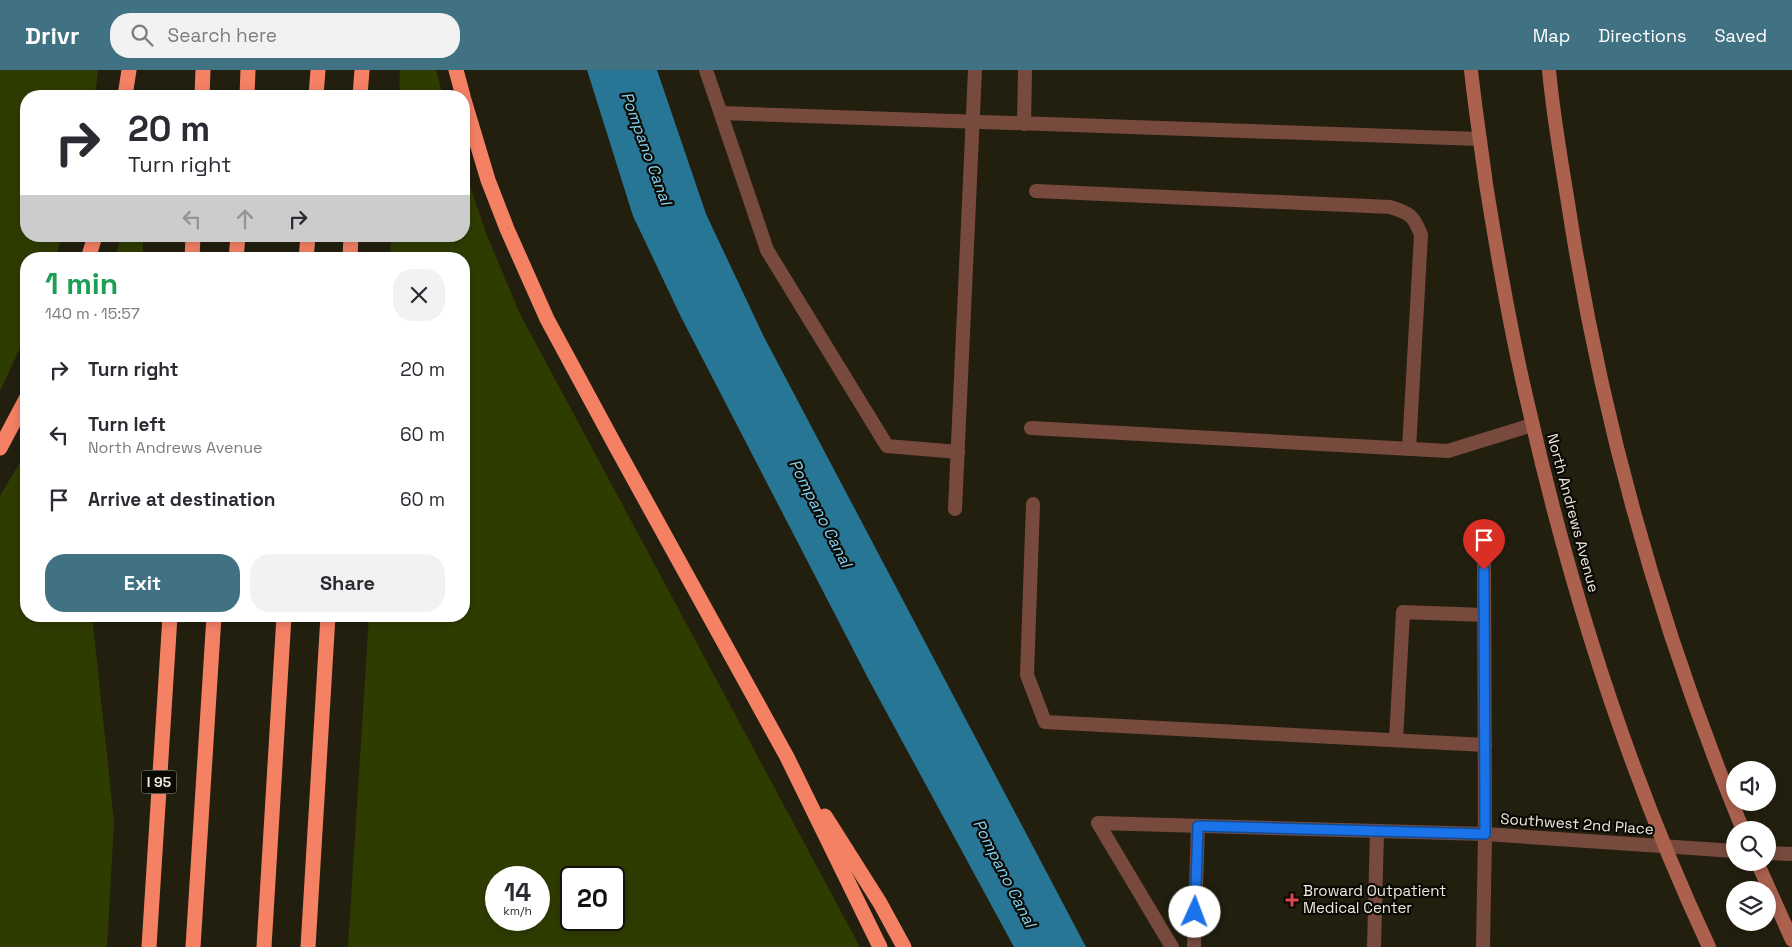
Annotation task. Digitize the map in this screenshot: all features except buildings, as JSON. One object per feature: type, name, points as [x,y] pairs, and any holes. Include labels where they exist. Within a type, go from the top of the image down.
[{"type":"highway","points":[[126,90],[128,70]]},
{"type":"highway","points":[[202,90],[203,70]]},
{"type":"highway","points":[[247,90],[248,70]]},
{"type":"highway","points":[[316,90],[318,70]]},
{"type":"highway","points":[[360,90],[362,70]]},
{"type":"highway","points":[[456,70],[461,90]]},
{"type":"highway","points":[[470,120],[488,180],[547,319],[787,757],[880,947]]},
{"type":"highway","points":[[0,448],[20,410]]},
{"type":"highway","name":"I 95","points":[[149,947],[170,622]]},
{"type":"highway","points":[[193,947],[214,622]]},
{"type":"highway","points":[[264,947],[284,622]]},
{"type":"highway","points":[[308,947],[328,622]]},
{"type":"highway","points":[[787,757],[880,903],[904,947]]},
{"type":"main road","name":"North Andrews Avenue","points":[[1471,70],[1496,246],[1515,351],[1568,564],[1597,658],[1637,771],[1666,847],[1710,947]]},
{"type":"main road","points":[[1549,70],[1572,233],[1591,336],[1615,440],[1642,542],[1673,643],[1709,744],[1739,821]]},
{"type":"main road","points":[[1761,871],[1792,940]]},
{"type":"street","points":[[706,70],[767,250],[887,446],[958,452]]},
{"type":"street","points":[[955,509],[975,70]]},
{"type":"street","points":[[1024,124],[1025,70]]},
{"type":"street","points":[[721,113],[1480,139]]},
{"type":"street","points":[[1036,191],[1390,207],[1407,212],[1416,221],[1421,235],[1409,449]]},
{"type":"street","points":[[1031,428],[1448,451],[1532,425]]},
{"type":"street","points":[[1033,504],[1027,675],[1045,722],[1485,744]]},
{"type":"street","points":[[1483,947],[1485,834],[1484,555]]},
{"type":"street","points":[[1396,740],[1403,612],[1484,615]]},
{"type":"street","name":"Southwest 2nd Place","points":[[1172,947],[1098,823],[1485,834],[1726,850]]},
{"type":"street","points":[[1194,947],[1198,826]]},
{"type":"street","points":[[1374,947],[1377,831]]},
{"type":"street","points":[[1776,853],[1792,854]]},
{"type":"green space","points":[[0,70],[98,70],[96,90],[20,90],[20,242],[60,242],[57,252],[20,252],[20,348],[0,391]]},
{"type":"green space","points":[[400,70],[436,70],[441,90],[399,90]]},
{"type":"green space","points":[[470,186],[486,233],[520,314],[860,947],[348,947],[369,622],[470,622],[470,252],[390,252],[391,242],[470,242]]},
{"type":"green space","points":[[119,242],[143,242],[143,252],[117,252]]},
{"type":"green space","points":[[20,462],[20,622],[93,622],[114,821],[107,947],[0,947],[0,496]]},
{"type":"water","name":"Pompano Canal","points":[[587,70],[657,70],[706,214],[763,335],[1086,947],[1014,947],[870,682],[681,317],[633,216]]},
{"type":"place","name":"Broward Outpatient Medical Center","points":[[1292,900]]},
{"type":"route","points":[[1195,912],[1198,826],[1485,834],[1484,570]]}]
